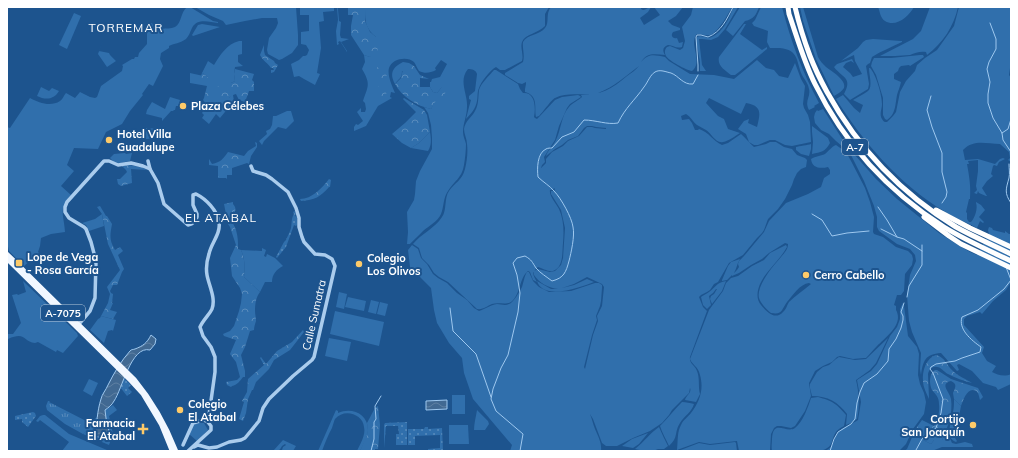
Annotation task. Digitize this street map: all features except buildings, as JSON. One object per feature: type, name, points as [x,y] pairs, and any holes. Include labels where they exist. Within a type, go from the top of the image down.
[{"type":"highway","name":"A-7","points":[[788,7],[804,60],[815,85],[829,109],[860,154],[875,171],[900,194],[938,223],[976,245],[1011,261]]},
{"type":"highway","name":"A-7","points":[[795,7],[802,33],[822,82],[835,106],[865,149],[885,171],[913,196],[943,218],[979,239],[1011,254]]},
{"type":"highway","points":[[900,194],[906,203],[949,236],[974,251],[1011,268]]},
{"type":"highway","points":[[913,196],[924,201],[950,218],[1011,247]]},
{"type":"main road","name":"A-7075","points":[[7,254],[79,324],[126,373],[152,408],[174,450]]},
{"type":"main road","name":"A-7075","points":[[7,259],[119,365]]},
{"type":"street","points":[[79,324],[90,311],[95,298],[96,261],[86,229],[69,218],[65,212],[66,204],[104,161],[109,161],[118,166],[131,163],[150,169]]},
{"type":"street","points":[[143,166],[148,161],[150,169],[158,183],[164,204],[188,225],[195,222],[197,217],[192,200],[194,194],[210,204],[219,221],[219,231],[209,253],[207,274],[213,304],[212,309],[200,327],[201,332],[215,357],[215,372],[207,421]]},
{"type":"street","name":"Calle Sumatra","points":[[194,446],[209,448],[216,447],[245,438],[259,421],[263,408],[269,399],[312,360],[314,357],[335,266],[332,259],[325,255],[315,254],[304,242],[299,227],[299,218],[296,208],[288,192],[266,175],[253,171],[251,166]]},
{"type":"street","points":[[174,450],[182,445],[193,423],[203,420],[207,421],[211,426],[211,430],[188,451],[186,447],[182,445]]},
{"type":"street","points":[[201,440],[200,442],[203,446]]},
{"type":"green space","points":[[187,7],[190,7],[218,23],[204,21],[197,23],[194,25],[186,39],[169,46],[169,48],[161,53],[160,59],[163,66],[153,86],[149,84],[122,124],[106,132],[98,149],[74,148],[67,165],[74,171],[61,186],[71,195],[63,209],[65,232],[51,234],[41,238],[39,253],[24,266],[9,251],[7,242],[7,127],[10,128],[30,98],[41,103],[53,104],[60,101],[66,93],[75,98],[80,92],[90,97],[97,97],[101,86],[122,71],[122,65],[135,57],[138,57],[139,53],[147,44],[147,25],[152,23],[155,31],[175,27],[179,23],[183,12]]},
{"type":"green space","points":[[195,7],[296,7],[298,45],[292,53],[279,60],[268,54],[267,50],[269,38],[278,23],[277,18],[262,18],[226,25],[223,21]]},
{"type":"green space","points":[[300,7],[334,7],[334,11],[323,12],[324,21],[319,22],[321,48],[317,73],[320,74],[315,85],[299,76],[294,77],[291,64],[307,55],[309,50],[306,45],[301,44],[301,32],[309,31],[309,15],[300,15]]},
{"type":"green space","points":[[337,7],[339,21],[341,22],[341,38],[349,39],[341,42],[347,52],[340,41],[337,45]]},
{"type":"green space","points":[[348,7],[365,7],[365,21],[370,32],[376,37],[379,43],[377,52],[370,57],[364,55],[351,35],[353,15],[348,15]]},
{"type":"green space","points":[[365,7],[549,7],[545,14],[545,26],[526,37],[522,42],[522,61],[505,70],[500,70],[496,67],[486,76],[478,91],[476,106],[466,119],[471,100],[469,99],[469,96],[475,91],[477,74],[475,71],[468,69],[465,74],[464,83],[467,107],[463,129],[466,144],[463,169],[460,176],[446,194],[440,217],[410,244],[407,244],[407,212],[414,200],[416,181],[432,149],[431,125],[428,113],[424,107],[431,109],[442,87],[437,93],[433,92],[430,87],[430,82],[432,79],[440,77],[447,64],[441,60],[435,68],[436,70],[425,73],[419,71],[414,62],[411,60],[400,59],[393,62],[389,68],[389,74],[395,93],[391,92],[390,97],[392,98],[378,106],[366,126],[354,131],[356,124],[358,125],[363,121],[357,112],[361,108],[361,112],[365,112],[366,109],[363,101],[368,82],[362,69],[365,62],[364,55],[370,57],[376,37],[366,24]]},
{"type":"green space","points":[[551,7],[641,7],[643,10],[651,7],[648,12],[640,18],[644,25],[660,15],[654,7],[683,7],[676,16],[668,21],[672,25],[680,28],[680,30],[672,33],[672,37],[677,38],[679,43],[683,42],[682,47],[678,48],[668,45],[664,49],[665,55],[655,54],[649,55],[641,62],[652,55],[665,57],[690,74],[714,75],[734,79],[757,60],[766,68],[774,70],[779,76],[788,78],[795,63],[805,86],[803,104],[810,122],[811,142],[792,146],[785,145],[775,140],[770,140],[758,145],[754,145],[749,142],[754,147],[770,142],[776,142],[784,147],[792,149],[797,155],[807,160],[806,167],[797,173],[785,199],[768,219],[762,233],[743,255],[729,263],[718,282],[714,284],[710,290],[699,297],[703,307],[707,311],[690,357],[690,361],[698,374],[700,394],[696,402],[685,400],[688,394],[672,410],[662,423],[650,431],[617,446],[606,446],[602,443],[590,414],[600,442],[601,451],[510,451],[512,445],[473,399],[464,373],[462,358],[449,343],[437,323],[431,288],[420,277],[411,275],[408,250],[412,245],[418,249],[421,258],[433,274],[447,283],[479,311],[497,304],[506,305],[511,303],[516,297],[522,287],[527,272],[523,278],[517,295],[511,302],[494,303],[477,309],[448,282],[434,273],[422,258],[419,248],[413,244],[442,217],[444,214],[447,194],[464,173],[467,142],[464,129],[467,121],[474,113],[478,103],[479,90],[483,82],[494,70],[496,70],[518,84],[523,93],[527,93],[525,92],[526,82],[522,84],[518,83],[505,75],[505,73],[523,62],[523,42],[527,37],[540,32],[545,28],[548,12]],"holes":[[[639,66],[633,71],[611,88],[605,90],[625,77]],[[527,93],[532,96],[534,99],[535,103],[536,117],[539,116],[555,98],[566,95],[593,94],[581,95],[582,97],[569,107],[564,115],[558,136],[546,156],[568,140],[578,136],[587,126],[606,129],[587,127],[579,136],[568,141],[563,146],[552,152],[546,159],[546,163],[541,168],[545,162],[544,157],[555,140],[559,126],[567,108],[570,104],[581,97],[578,95],[562,97],[555,100],[537,119],[534,117],[534,101]],[[709,98],[741,114],[746,103],[751,104],[758,108],[759,111],[757,127],[748,123],[749,119],[744,121],[738,129],[746,134],[749,142],[741,134],[728,143],[722,145],[702,130],[695,130],[689,119],[682,120],[681,116],[686,114],[697,125],[708,131],[716,140],[723,142],[730,140],[740,133],[728,129],[724,119],[718,116],[706,103]],[[554,188],[555,189],[554,191],[551,191],[551,194],[561,210],[565,228],[563,258],[561,265],[557,269],[562,259],[563,226],[561,213],[552,197],[550,192],[550,190],[553,190]],[[538,267],[551,271],[557,269],[550,272],[538,269],[534,271]],[[528,271],[530,272],[533,280],[537,282],[533,274],[534,272],[534,275],[541,283],[551,288],[558,289],[551,289],[537,281],[541,287],[547,290],[563,291],[594,282],[587,279],[574,285],[562,288],[587,277],[602,284],[604,287],[602,306],[597,316],[598,321],[585,369],[584,367],[597,320],[596,316],[600,306],[602,285],[595,283],[571,291],[549,292],[539,287],[533,281],[529,272],[527,272]]]},
{"type":"green space","points":[[693,7],[732,7],[713,34],[697,34],[694,42],[697,63],[692,71],[670,60],[666,56],[665,50],[670,46],[680,50],[683,48],[685,41],[682,27],[691,15]]},
{"type":"green space","points":[[733,7],[738,7],[725,29],[718,37],[711,40],[699,39],[702,65],[706,71],[700,71],[696,40],[697,37],[700,36],[709,38],[717,34],[730,16]]},
{"type":"green space","points":[[740,7],[759,7],[754,16],[745,21],[733,36],[726,30]]},
{"type":"green space","points":[[761,7],[782,7],[798,56],[819,103],[814,106],[815,107],[809,110],[807,104],[809,92],[807,83],[802,75],[794,54],[786,49],[770,48],[767,42],[768,31],[754,26],[752,23]]},
{"type":"green space","points":[[800,7],[803,7],[818,57],[826,67],[843,82],[844,88],[834,96],[816,59],[803,21]]},
{"type":"green space","points":[[878,7],[914,7],[902,20],[889,23],[883,20]]},
{"type":"green space","points":[[930,7],[958,7],[954,21],[947,34],[933,50],[927,55],[926,52],[922,52],[910,55],[880,56],[913,39],[921,31]]},
{"type":"green space","points":[[959,7],[1011,7],[1011,61],[1009,75],[1011,78],[1011,162],[1008,160],[1010,158],[1009,152],[1000,144],[976,143],[971,144],[963,150],[965,160],[978,159],[995,164],[1000,159],[1005,159],[999,162],[997,166],[993,166],[991,174],[993,176],[982,188],[987,196],[979,193],[978,191],[977,194],[974,193],[977,190],[978,160],[968,161],[970,199],[966,212],[967,219],[971,222],[974,218],[977,205],[976,202],[985,210],[979,217],[984,222],[983,223],[980,221],[977,228],[952,216],[912,189],[870,146],[836,99],[843,95],[860,113],[863,105],[853,100],[869,89],[871,84],[870,68],[881,95],[881,117],[885,122],[887,122],[896,112],[900,92],[906,81],[915,71],[917,65],[937,50],[954,26]]},
{"type":"green space","points":[[74,13],[81,16],[67,49],[59,45]]},
{"type":"green space","points":[[202,24],[220,27],[193,36],[192,35],[198,25]]},
{"type":"green space","points":[[744,24],[746,24],[740,34],[762,50],[767,47],[767,49],[735,75],[731,75],[720,65],[719,57]]},
{"type":"green space","points":[[873,39],[902,42],[872,57],[870,63],[866,66],[869,84],[868,89],[850,100],[844,94],[847,81],[834,67],[837,64],[852,59],[854,63],[851,61],[846,63],[843,67],[853,77],[862,74],[855,61],[854,55],[841,61],[858,48],[863,42]]},
{"type":"green space","points":[[242,41],[242,54],[238,55],[238,62],[243,66],[235,67],[235,81],[226,83],[229,98],[233,95],[234,101],[220,118],[216,114],[209,124],[202,118],[204,115],[202,113],[207,105],[203,100],[204,98],[207,98],[207,86],[190,83],[190,73],[208,77],[202,73],[208,61],[214,65],[227,47]]},
{"type":"green space","points":[[264,45],[265,55],[278,65],[274,72],[271,73],[271,70],[274,70],[273,68],[268,65],[260,55]]},
{"type":"green space","points":[[99,51],[109,53],[116,61],[107,67],[98,54]]},
{"type":"green space","points":[[923,55],[924,57],[910,66],[901,66],[894,74],[894,79],[901,82],[894,112],[890,118],[887,120],[885,119],[883,115],[883,98],[876,75],[871,66],[874,58]]},
{"type":"green space","points":[[403,62],[409,63],[409,71],[402,71],[401,77],[395,84],[392,77],[394,68]]},
{"type":"green space","points":[[409,63],[414,66],[420,75],[429,79],[420,78],[420,87],[430,87],[433,92],[437,93],[442,87],[447,87],[444,97],[437,99],[431,109],[420,106],[410,100],[398,89],[395,84],[401,78],[403,69],[409,71]]},
{"type":"green space","points":[[376,67],[385,69],[388,82],[388,92],[382,97],[379,92],[378,81],[372,73]]},
{"type":"green space","points":[[235,69],[254,74],[252,80],[254,82],[254,91],[249,91],[245,102],[239,100],[236,94],[224,102],[220,98],[217,89],[219,83],[231,83],[235,81]]},
{"type":"green space","points":[[202,73],[206,75],[211,84],[207,99],[204,98],[207,86],[202,79]]},
{"type":"green space","points":[[41,87],[49,91],[52,88],[59,91],[52,98],[43,98],[37,96]]},
{"type":"green space","points":[[170,97],[180,100],[175,110],[171,111],[162,121],[162,118],[146,114],[152,102],[165,109]]},
{"type":"green space","points":[[404,98],[424,110],[427,115],[430,132],[419,143],[411,148],[402,143],[392,134],[416,112],[403,99]]},
{"type":"green space","points":[[823,109],[846,145],[876,179],[897,199],[939,233],[977,255],[989,234],[989,227],[993,230],[1005,233],[1005,231],[1011,234],[1011,282],[1006,290],[993,301],[982,314],[980,312],[967,316],[964,319],[964,325],[984,347],[982,353],[987,361],[996,366],[992,372],[1001,375],[1011,374],[1011,384],[998,390],[996,387],[983,383],[972,371],[959,364],[957,365],[959,370],[957,371],[941,353],[931,355],[926,359],[921,375],[921,353],[909,321],[907,295],[910,275],[916,261],[915,255],[910,249],[897,244],[879,231],[874,206],[864,181],[850,153],[829,134],[821,130],[815,123],[815,113],[817,110]]},
{"type":"green space","points":[[291,111],[294,121],[286,129],[278,127],[262,145],[259,141],[267,134],[266,131],[270,129],[273,116]]},
{"type":"green space","points":[[812,126],[828,138],[830,143],[822,151],[812,154],[813,142]]},
{"type":"green space","points":[[146,128],[161,129],[164,139],[146,139]]},
{"type":"green space","points":[[430,132],[431,144],[428,151],[411,148],[419,143]]},
{"type":"green space","points":[[255,142],[257,143],[257,147],[251,156],[249,164],[247,163],[232,168],[232,175],[227,175],[227,179],[218,178],[218,166],[209,165],[209,159],[212,164],[218,162],[225,157],[228,152],[244,156],[248,151],[256,146]]},
{"type":"green space","points":[[811,144],[809,156],[801,154],[796,150],[796,147]]},
{"type":"green space","points":[[836,145],[846,152],[865,188],[874,217],[874,234],[883,237],[896,247],[908,251],[912,255],[912,265],[905,274],[904,291],[901,295],[897,295],[894,305],[896,306],[898,315],[896,325],[866,358],[853,359],[840,356],[815,371],[809,383],[811,396],[805,411],[795,426],[791,428],[777,426],[774,428],[771,434],[770,451],[739,451],[737,441],[710,444],[699,442],[677,450],[680,428],[697,404],[702,385],[699,372],[690,359],[709,310],[723,291],[726,283],[731,278],[738,276],[764,260],[770,253],[786,245],[787,247],[784,252],[760,284],[758,289],[759,303],[771,314],[777,316],[780,315],[785,310],[789,302],[811,284],[809,283],[803,285],[794,293],[780,313],[771,313],[761,302],[759,298],[760,288],[770,271],[787,250],[788,244],[785,243],[739,273],[732,275],[727,280],[722,280],[731,262],[740,259],[738,262],[734,273],[737,270],[739,267],[739,261],[764,232],[769,221],[786,203],[821,187],[824,178],[830,174],[830,170],[828,167],[819,168],[815,166],[811,159],[825,154]]},
{"type":"green space","points":[[132,153],[130,161],[117,163],[110,158],[114,154]]},
{"type":"green space","points":[[128,165],[142,167],[147,170],[131,169],[132,183],[121,186],[118,184],[117,179],[120,179],[127,172],[122,166]]},
{"type":"green space","points":[[329,179],[331,180],[330,187],[320,196],[314,199],[301,201],[300,199],[313,195]]},
{"type":"green space","points":[[233,202],[235,210],[232,221],[237,233],[238,249],[241,250],[245,266],[244,277],[260,292],[256,303],[256,321],[254,330],[250,331],[241,355],[245,377],[231,387],[227,385],[226,382],[237,380],[240,377],[236,362],[230,354],[236,340],[224,336],[223,334],[230,331],[234,326],[241,303],[242,294],[232,276],[230,258],[236,245],[228,224],[224,204]]},
{"type":"green space","points":[[100,206],[112,224],[110,237],[115,250],[120,247],[123,251],[118,255],[124,269],[117,285],[113,285],[110,291],[113,294],[113,303],[110,310],[117,312],[113,319],[101,316],[108,303],[110,294],[107,287],[120,270],[108,244],[102,214],[97,207]]},
{"type":"green space","points":[[295,211],[297,225],[294,225],[286,247],[277,258],[276,257],[290,231],[294,214],[293,212]]},
{"type":"green space","points":[[102,214],[104,226],[89,231],[86,225],[82,223],[95,219]]},
{"type":"green space","points":[[262,248],[266,250],[264,256],[266,257],[267,254],[275,258],[283,266],[275,272],[272,282],[265,282],[260,292],[244,277],[245,270],[241,250],[262,251]]},
{"type":"green space","points":[[23,281],[77,333],[78,336],[63,353],[57,350],[56,352],[38,342],[31,342],[21,336],[8,339],[7,334],[13,334],[21,323],[12,295],[18,295],[26,292]]},
{"type":"green space","points":[[726,281],[722,291],[712,304],[710,299],[711,296],[717,289],[709,296],[711,305],[707,309],[703,305],[701,297],[718,284]]},
{"type":"green space","points":[[339,292],[347,294],[344,309],[336,307]]},
{"type":"green space","points":[[348,297],[366,301],[364,311],[345,307]]},
{"type":"green space","points":[[371,300],[379,302],[376,314],[368,312]]},
{"type":"green space","points":[[380,302],[388,304],[385,316],[377,314]]},
{"type":"green space","points":[[903,303],[908,336],[917,347],[919,354],[918,375],[926,402],[924,414],[913,429],[906,444],[899,451],[825,451],[831,447],[838,432],[858,420],[861,402],[857,380],[871,371],[877,364],[890,336],[897,327],[900,319],[900,309]]},
{"type":"green space","points":[[335,311],[384,322],[379,346],[330,334]]},
{"type":"green space","points":[[101,316],[116,320],[113,331],[108,331],[104,343],[90,330]]},
{"type":"green space","points":[[303,330],[304,332],[290,350],[274,360],[269,369],[256,382],[248,399],[243,421],[239,419],[244,402],[242,401],[247,392],[248,379],[264,365],[260,358],[261,357],[266,364],[277,351],[292,342]]},
{"type":"green space","points":[[329,338],[351,342],[347,361],[325,356]]},
{"type":"green space","points":[[888,338],[876,363],[870,370],[856,380],[859,400],[857,419],[846,425],[847,414],[844,410],[832,400],[812,396],[810,384],[817,372],[839,357],[855,360],[866,359]]},
{"type":"green space","points":[[936,355],[944,360],[955,373],[972,383],[954,377],[938,367],[934,367],[928,374],[929,399],[924,386],[923,373],[927,362]]},
{"type":"green space","points":[[935,370],[951,379],[978,388],[983,397],[980,400],[977,392],[971,390],[966,394],[961,406],[954,399],[953,393],[955,383],[951,381],[948,382],[945,386],[951,399],[950,420],[942,440],[934,440],[931,444],[913,435],[922,420],[934,426],[938,418],[938,400],[931,388],[930,382],[933,371]]},
{"type":"green space","points":[[124,378],[131,385],[128,388],[132,392],[127,396],[120,387]]},
{"type":"green space","points":[[89,379],[98,383],[92,396],[83,391]]},
{"type":"green space","points":[[452,395],[465,395],[465,414],[452,414]]},
{"type":"green space","points":[[818,397],[834,403],[846,415],[844,426],[836,432],[830,446],[820,451],[772,451],[772,439],[775,429],[795,428],[803,418],[811,398]]},
{"type":"green space","points":[[954,399],[961,406],[955,438],[957,441],[956,442],[952,440],[950,436],[950,424],[954,409]]},
{"type":"green space","points":[[48,401],[92,424],[83,434],[65,424],[47,410],[46,406]]},
{"type":"green space","points":[[682,402],[694,404],[692,409],[680,423],[674,440],[669,446],[660,426]]},
{"type":"green space","points":[[113,405],[117,410],[109,416],[113,434],[109,445],[83,434],[92,424],[90,423],[97,417],[95,436],[107,423],[105,410]]},
{"type":"green space","points":[[378,406],[380,425],[378,449],[375,449],[375,451],[360,451],[367,435],[367,423],[375,408]]},
{"type":"green space","points":[[336,410],[338,413],[349,411],[358,413],[365,420],[368,433],[360,451],[357,451],[364,433],[363,422],[357,416],[348,413],[335,419],[322,451],[318,451]]},
{"type":"green space","points":[[477,410],[488,421],[489,424],[485,430],[474,430]]},
{"type":"green space","points":[[33,412],[36,416],[28,427],[22,422],[22,419],[15,420],[15,416]]},
{"type":"green space","points":[[43,415],[69,434],[107,451],[62,451],[69,442],[40,420],[38,422],[36,421]]},
{"type":"green space","points":[[407,422],[407,445],[396,445],[396,434],[399,434],[398,426],[386,426],[384,448],[385,423]]},
{"type":"green space","points":[[204,423],[208,430],[197,441],[189,434],[194,424]]},
{"type":"green space","points":[[449,425],[468,425],[469,444],[449,444]]},
{"type":"green space","points":[[425,427],[428,427],[428,429],[442,428],[443,451],[428,451],[428,449],[440,448],[440,435],[415,436],[415,445],[408,445],[408,429],[424,429]]},
{"type":"green space","points":[[659,427],[668,446],[664,449],[653,451],[635,449],[653,432]]},
{"type":"green space","points":[[946,430],[952,443],[956,444],[965,442],[972,444],[973,447],[942,447],[932,451],[904,451],[907,449],[913,435],[931,444],[934,440],[942,440]]},
{"type":"green space","points":[[648,433],[639,444],[633,448],[622,446],[632,439]]},
{"type":"green space","points":[[283,440],[296,446],[293,451],[282,450],[286,445],[285,444],[279,450],[273,451]]},
{"type":"green space","points":[[735,442],[737,451],[678,451],[699,443],[710,445]]},
{"type":"water","points":[[151,335],[156,339],[155,344],[150,350],[143,350],[137,354],[132,361],[114,401],[105,410],[109,431],[107,440],[95,436],[102,397],[113,376],[130,351],[144,344]]},
{"type":"water","points":[[447,400],[447,409],[426,410],[426,401]]},
{"type":"waterway","points":[[698,71],[697,35],[708,37],[717,32],[723,25],[733,7]]},
{"type":"waterway","points":[[990,23],[996,39],[996,49],[987,69],[990,82],[988,103],[993,118],[1002,133],[1003,140],[1011,152]]},
{"type":"waterway","points":[[520,451],[523,434],[496,411],[491,399],[501,368],[508,355],[518,312],[520,293],[513,263],[517,258],[525,256],[531,260],[536,268],[552,281],[556,280],[564,274],[567,268],[574,235],[572,223],[563,203],[557,194],[538,177],[539,158],[543,151],[552,148],[562,137],[574,132],[584,120],[618,123],[627,108],[641,92],[655,72],[661,71],[671,73],[684,82],[690,84],[693,84],[698,75]]},
{"type":"waterway","points":[[931,96],[927,110],[942,153],[942,172],[947,192],[942,203]]},
{"type":"waterway","points":[[1002,133],[1008,129],[1011,119]]},
{"type":"waterway","points":[[1009,164],[1009,176],[1006,191],[1011,203]]},
{"type":"waterway","points":[[878,207],[897,237]]},
{"type":"waterway","points":[[812,214],[822,220],[832,236],[869,231]]},
{"type":"waterway","points":[[881,229],[904,239],[922,251]]},
{"type":"waterway","points":[[907,297],[909,286],[922,265],[922,245]]},
{"type":"waterway","points":[[916,450],[922,439],[936,428],[941,413],[943,399],[930,369],[936,364],[955,361],[980,352],[981,347],[966,334],[962,326],[962,317],[978,310],[1004,289],[1011,280],[1006,267]]},
{"type":"waterway","points":[[830,451],[838,432],[851,424],[855,419],[857,403],[864,383],[877,374],[888,361],[889,349],[901,328],[903,320],[901,312],[904,303]]},
{"type":"waterway","points":[[450,308],[453,331],[476,354],[491,397]]},
{"type":"waterway","points":[[371,451],[374,439],[374,422],[376,419],[375,406],[381,396]]},
{"type":"place","name":"Plaza Célebes","points":[[183,106]]},
{"type":"place","name":"Hotel Villa Guadalupe","points":[[109,140]]},
{"type":"place","name":"Lope de Vega - Rosa García","points":[[19,263]]},
{"type":"place","name":"Colegio Los Olivos","points":[[359,264]]},
{"type":"place","name":"Cerro Cabello","points":[[806,275]]},
{"type":"place","name":"Colegio El Atabal","points":[[180,410]]},
{"type":"place","name":"Cortijo San Joaquín","points":[[973,425]]},
{"type":"place","name":"Farmacia El Atabal","points":[[143,429]]},
{"type":"district","name":"TORREMAR","points":[[126,27]]},
{"type":"district","name":"EL ATABAL","points":[[221,217]]}]
